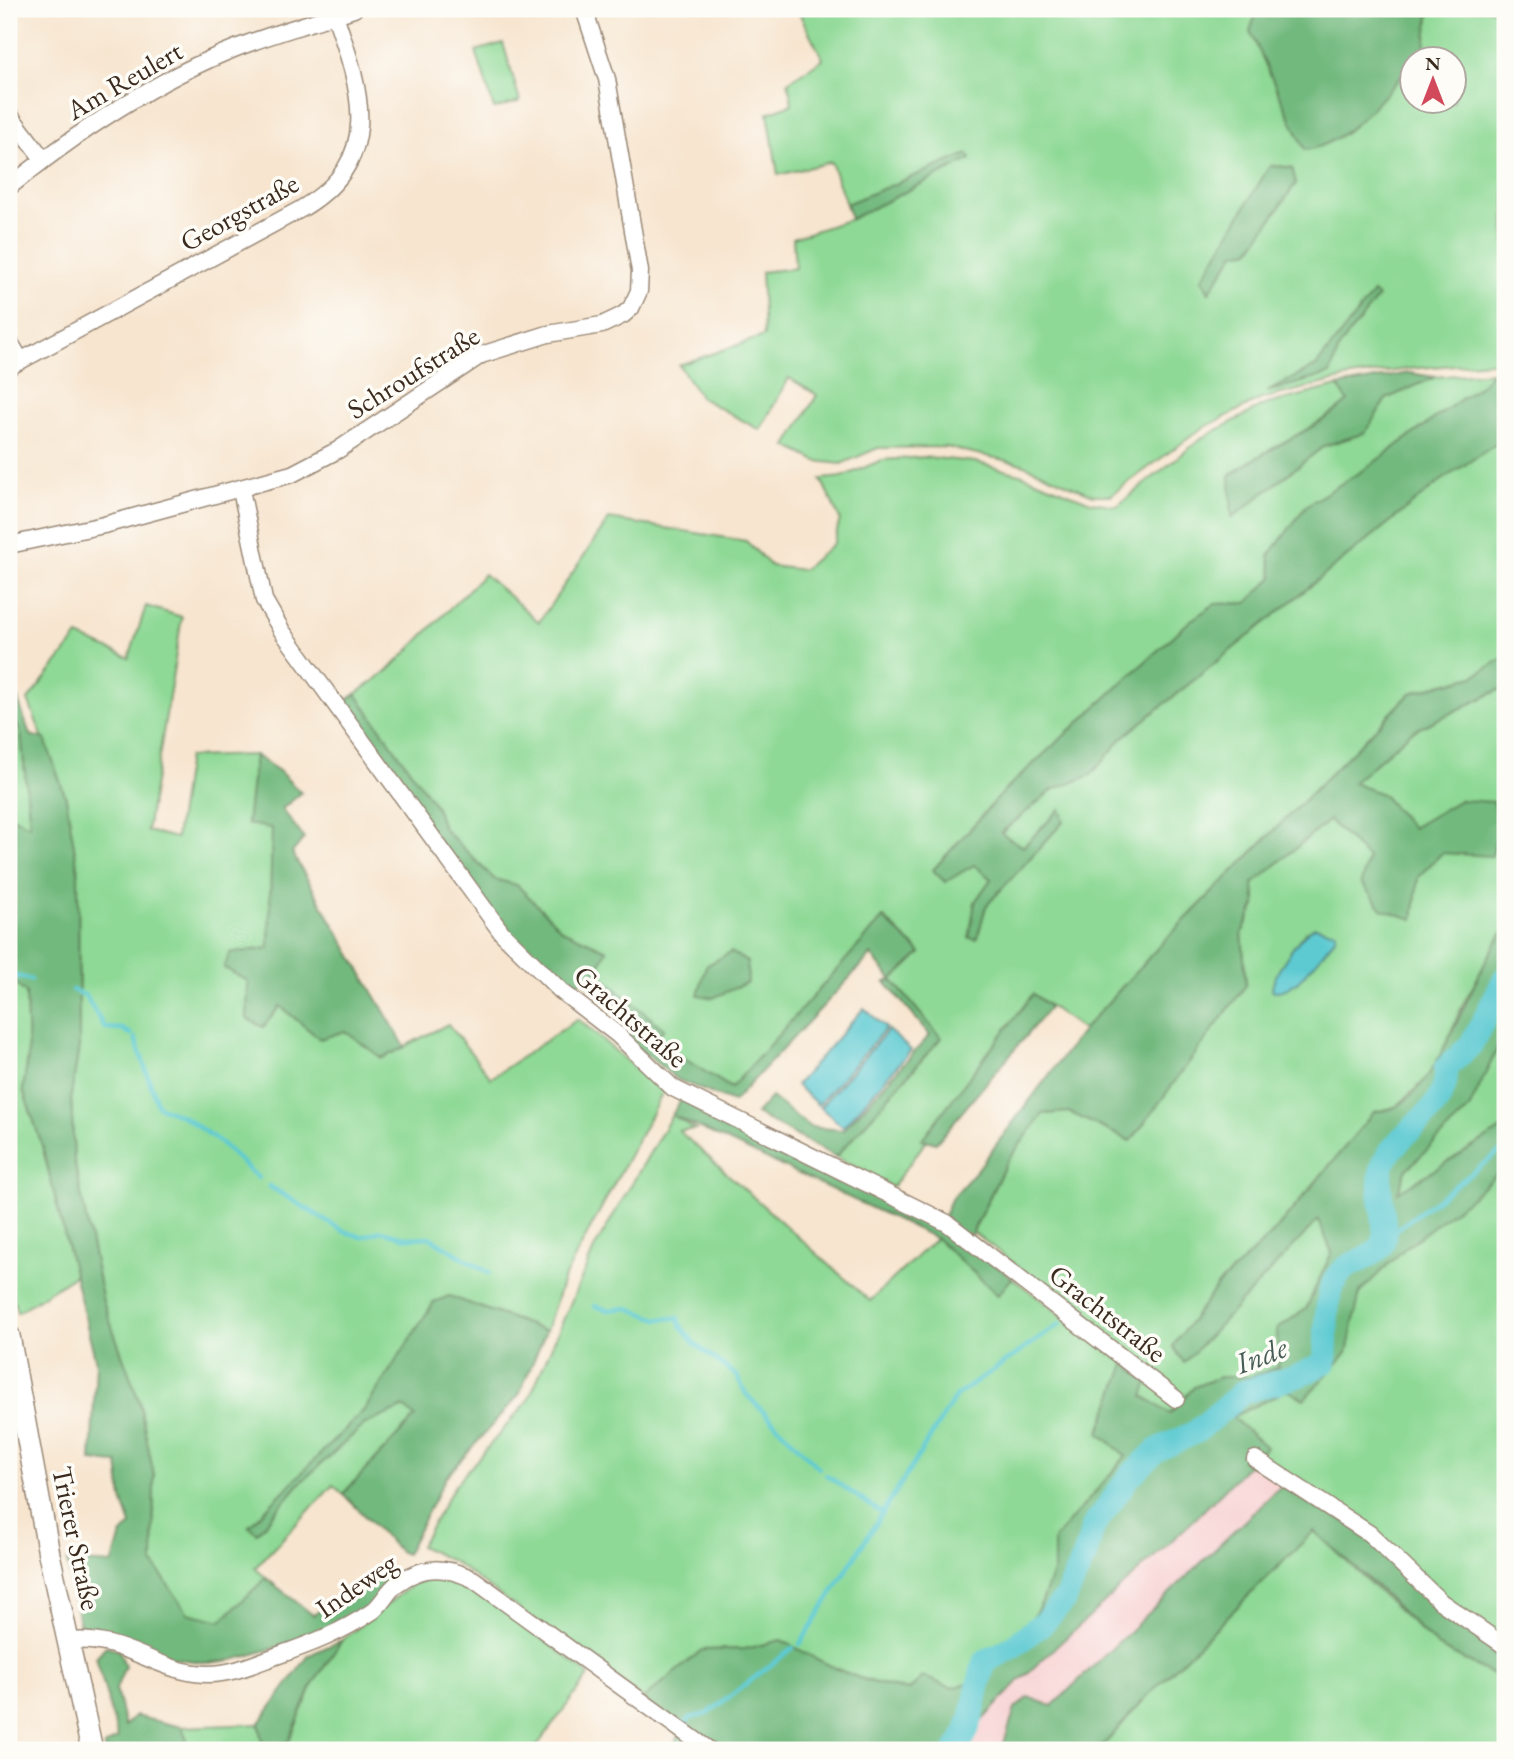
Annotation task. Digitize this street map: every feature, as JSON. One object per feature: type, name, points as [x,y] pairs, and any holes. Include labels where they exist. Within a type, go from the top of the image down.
[{"type":"main road","name":"Trierer Straße","points":[[9,1336],[49,1554],[92,1750]]},
{"type":"street","name":"Am Reulert","points":[[9,187],[43,159],[165,83],[250,43],[354,9]]},
{"type":"street","name":"Schroufstraße","points":[[9,545],[241,490],[292,474],[338,450],[481,355],[548,334],[602,325],[631,308],[639,290],[640,271],[607,79],[584,9]]},
{"type":"street","name":"Georgstraße","points":[[14,363],[240,243],[330,190],[356,150],[361,120],[351,63],[335,15]]},
{"type":"street","points":[[9,114],[43,159]]},
{"type":"street","points":[[9,341],[14,363]]},
{"type":"street","name":"Grachtstraße","points":[[241,490],[264,600],[282,631],[502,933],[538,969],[618,1035],[673,1088],[947,1223],[1176,1399]]},
{"type":"street","points":[[1255,1459],[1370,1534],[1441,1602],[1505,1646]]},
{"type":"street","name":"Indeweg","points":[[69,1642],[89,1639],[111,1642],[179,1669],[208,1674],[235,1670],[326,1639],[374,1609],[396,1584],[432,1569],[449,1568],[473,1579],[709,1750]]},
{"type":"shaded area","points":[[1251,1464],[1283,1484],[1052,1706],[1028,1697],[1015,1709],[1004,1743],[1014,1750],[968,1750],[977,1727],[1019,1681]]},
{"type":"green space","points":[[797,9],[1264,9],[1257,12],[1347,131],[1398,79],[1398,116],[1468,116],[1468,46],[1425,46],[1430,9],[1505,9],[1505,357],[1501,361],[1350,377],[1261,399],[1201,429],[1111,495],[1093,495],[1022,464],[946,447],[878,448],[841,464],[816,461],[787,446],[817,395],[789,378],[760,430],[701,398],[679,365],[764,336],[761,272],[795,268],[793,238],[851,219],[968,154],[846,204],[831,162],[778,175],[768,113],[792,104],[788,82],[823,59]],"holes":[[[1270,165],[1292,168],[1296,183],[1250,250],[1235,252],[1208,292]]]},
{"type":"green space","points":[[1430,9],[1425,46],[1398,46],[1398,80],[1350,129],[1321,146],[1305,150],[1250,31],[1257,11]]},
{"type":"green space","points":[[503,43],[520,101],[494,109],[476,51]]},
{"type":"green space","points":[[968,154],[971,159],[851,219],[846,204]]},
{"type":"green space","points":[[1270,165],[1292,168],[1296,183],[1250,250],[1235,253],[1209,292],[1202,279]]},
{"type":"green space","points":[[1373,293],[1378,297],[1340,346],[1330,374],[1267,392],[1316,366]]},
{"type":"green space","points":[[1505,357],[1505,438],[1442,480],[1122,738],[1091,775],[1052,790],[1001,833],[1023,847],[1060,809],[1064,821],[986,906],[977,939],[969,938],[975,902],[991,879],[974,865],[945,882],[933,870],[1008,787],[1190,621],[1215,604],[1247,603],[1273,577],[1269,556],[1306,506],[1368,467],[1483,383]]},
{"type":"green space","points":[[1492,372],[1483,383],[1368,467],[1306,506],[1273,577],[1247,603],[1215,604],[1190,621],[1008,787],[933,870],[945,882],[974,864],[991,879],[975,902],[977,939],[986,906],[1064,821],[1059,810],[1023,847],[1000,834],[1052,790],[1091,775],[1122,738],[1442,480],[1505,438],[1505,657],[1474,676],[1411,693],[1164,941],[1083,1030],[1033,994],[923,1139],[927,1140],[892,1187],[836,1157],[941,1038],[892,980],[921,953],[884,918],[732,1088],[653,1040],[663,1029],[596,972],[607,950],[562,930],[517,886],[494,879],[443,828],[436,807],[356,694],[388,671],[484,574],[539,622],[609,519],[746,541],[771,566],[803,570],[834,543],[840,519],[821,479],[842,477],[882,460],[925,457],[975,462],[1023,475],[1091,502],[1117,506],[1202,438],[1264,405],[1338,386],[1348,401],[1320,422],[1230,475],[1233,517],[1324,446],[1365,433],[1386,399],[1435,377]],"holes":[[[731,952],[747,962],[706,966]]]},
{"type":"green space","points":[[1409,373],[1435,377],[1386,399],[1365,433],[1324,446],[1232,518],[1230,476],[1320,422],[1348,401],[1338,386]]},
{"type":"green space","points":[[146,606],[182,617],[147,831],[176,838],[188,757],[255,755],[247,824],[272,828],[269,948],[230,953],[248,981],[248,1019],[263,1027],[280,1006],[320,1039],[345,1031],[382,1058],[448,1024],[491,1078],[578,1019],[663,1092],[563,1280],[546,1331],[449,1296],[434,1302],[365,1409],[249,1527],[258,1532],[300,1483],[365,1424],[404,1407],[416,1416],[343,1494],[333,1485],[255,1568],[266,1578],[221,1621],[188,1614],[153,1563],[154,1476],[139,1401],[103,1303],[74,1160],[71,1096],[79,1047],[78,871],[66,798],[28,700],[78,636],[129,658]]},
{"type":"green space","points":[[1505,657],[1505,687],[1411,732],[1353,783],[1382,794],[1412,828],[1460,800],[1494,802],[1500,827],[1492,856],[1442,853],[1418,877],[1413,919],[1383,910],[1361,883],[1368,858],[1329,820],[1253,884],[1256,903],[1242,933],[1246,985],[1131,1141],[1069,1112],[1043,1114],[1006,1163],[967,1243],[1012,1278],[998,1295],[936,1238],[672,1115],[682,1098],[940,1226],[951,1199],[977,1170],[1083,1030],[1164,941],[1411,693],[1474,676]]},
{"type":"green space","points":[[9,674],[30,735],[45,739],[66,798],[78,871],[79,1047],[71,1096],[74,1160],[103,1302],[139,1401],[154,1476],[153,1563],[188,1613],[221,1621],[266,1578],[313,1615],[389,1567],[397,1573],[372,1609],[323,1634],[233,1660],[208,1663],[172,1658],[80,1626],[67,1561],[112,1564],[121,1535],[131,1525],[122,1499],[118,1463],[91,1461],[96,1362],[42,1145],[23,1090],[28,1057],[26,993],[9,978],[9,816],[30,825],[21,733],[9,708]]},
{"type":"green space","points":[[1505,687],[1505,930],[1463,1004],[1433,1073],[1396,1107],[1374,1112],[1274,1232],[1218,1285],[1173,1346],[1185,1362],[1318,1219],[1332,1252],[1306,1309],[1277,1329],[1278,1367],[1251,1377],[1220,1377],[1194,1387],[1170,1415],[1143,1395],[1125,1365],[1099,1433],[1126,1456],[1054,1540],[1054,1570],[1041,1604],[1026,1628],[989,1648],[971,1682],[952,1688],[924,1677],[909,1690],[890,1687],[842,1671],[781,1640],[745,1649],[702,1650],[643,1699],[454,1562],[420,1546],[455,1485],[528,1401],[595,1247],[672,1115],[695,1129],[679,1131],[870,1301],[936,1238],[997,1294],[1012,1278],[1121,1360],[1081,1315],[973,1232],[1006,1163],[1043,1114],[1069,1112],[1130,1141],[1246,985],[1242,933],[1256,903],[1253,884],[1329,820],[1368,858],[1413,918],[1418,877],[1442,853],[1460,800],[1412,828],[1382,794],[1352,783],[1411,732]],"holes":[[[1306,931],[1324,951],[1297,982],[1298,941]]]},
{"type":"green space","points":[[356,694],[436,807],[443,828],[494,879],[517,885],[562,930],[607,950],[596,973],[664,1029],[654,1040],[731,1088],[883,918],[921,953],[892,980],[871,955],[733,1102],[678,1080],[619,1033],[631,1019],[582,980],[569,993],[504,931],[340,705]]},
{"type":"green space","points":[[9,708],[21,733],[30,826],[9,816]]},
{"type":"green space","points":[[255,755],[279,771],[301,793],[282,809],[304,838],[292,853],[405,1047],[382,1058],[345,1031],[320,1039],[280,1006],[263,1027],[247,1019],[248,981],[224,968],[230,953],[269,948],[272,828],[247,824]]},
{"type":"green space","points":[[1505,930],[1505,1032],[1469,1109],[1406,1170],[1398,1192],[1505,1127],[1505,1167],[1469,1199],[1405,1248],[1360,1292],[1347,1353],[1304,1399],[1287,1390],[1232,1417],[1266,1447],[1194,1520],[1019,1681],[977,1726],[968,1750],[670,1750],[680,1735],[643,1699],[702,1650],[745,1649],[781,1640],[828,1665],[890,1687],[909,1690],[923,1677],[952,1688],[971,1682],[989,1648],[1026,1628],[1041,1604],[1054,1570],[1054,1540],[1126,1456],[1099,1433],[1125,1364],[1148,1382],[1143,1396],[1170,1414],[1194,1387],[1220,1377],[1251,1377],[1278,1367],[1277,1329],[1306,1309],[1332,1252],[1318,1220],[1184,1363],[1173,1346],[1218,1285],[1274,1232],[1374,1112],[1395,1107],[1412,1095],[1441,1053],[1492,950]]},
{"type":"green space","points":[[731,952],[747,962],[748,982],[713,998],[698,995],[706,966]]},
{"type":"green space","points":[[9,978],[26,993],[28,1057],[23,1090],[42,1145],[75,1275],[17,1313],[9,1279]]},
{"type":"green space","points":[[892,980],[941,1038],[836,1157],[756,1114],[771,1097],[810,1127],[843,1130],[930,1035],[885,982]]},
{"type":"green space","points":[[1033,994],[1050,1007],[936,1143],[922,1139]]},
{"type":"green space","points":[[1505,1032],[1505,1127],[1397,1193],[1406,1170],[1469,1109]]},
{"type":"green space","points":[[1505,1167],[1505,1650],[1283,1484],[1231,1417],[1287,1390],[1347,1353],[1359,1295],[1376,1273],[1411,1241]]},
{"type":"green space","points":[[449,1296],[546,1331],[519,1395],[446,1477],[406,1554],[400,1552],[343,1494],[415,1417],[404,1407],[365,1424],[300,1483],[257,1533],[249,1526],[365,1409],[434,1302]]},
{"type":"green space","points":[[1283,1484],[1352,1526],[1505,1650],[1505,1681],[1437,1646],[1314,1531],[1148,1695],[1099,1750],[1014,1750],[1004,1743],[1015,1709],[1028,1697],[1052,1706]]},
{"type":"green space","points":[[1314,1531],[1437,1646],[1505,1681],[1505,1750],[1099,1750],[1148,1695]]},
{"type":"green space","points":[[445,1575],[476,1586],[589,1675],[534,1750],[191,1750],[182,1727],[259,1724],[263,1748],[289,1741],[313,1684],[342,1640],[413,1584]]},
{"type":"green space","points":[[342,1640],[313,1684],[289,1741],[263,1749],[259,1724],[309,1655]]},
{"type":"green space","points":[[106,1646],[119,1650],[125,1666],[116,1689],[125,1726],[135,1716],[182,1727],[191,1750],[105,1750],[104,1746],[118,1738],[96,1657]]},
{"type":"water","points":[[1315,927],[1336,932],[1334,940],[1297,981],[1280,991],[1272,990],[1277,974],[1288,955],[1302,937]]},
{"type":"water","points":[[864,1008],[886,1028],[818,1105],[796,1085]]},
{"type":"water","points":[[888,1030],[911,1050],[843,1127],[820,1107]]},
{"type":"waterway","points":[[9,974],[31,980]]},
{"type":"waterway","name":"Inde","points":[[956,1750],[968,1728],[985,1662],[1011,1648],[1043,1623],[1065,1599],[1085,1555],[1093,1527],[1129,1477],[1157,1450],[1196,1432],[1243,1392],[1301,1375],[1325,1362],[1331,1289],[1343,1270],[1373,1254],[1382,1245],[1384,1228],[1380,1178],[1386,1158],[1394,1146],[1434,1107],[1441,1096],[1446,1068],[1471,1045],[1505,978]]},
{"type":"waterway","points":[[72,990],[85,995],[105,1028],[122,1029],[131,1034]]},
{"type":"waterway","points":[[135,1038],[158,1106],[184,1117],[220,1142],[258,1178]]},
{"type":"waterway","points":[[1384,1239],[1505,1148]]},
{"type":"waterway","points":[[269,1186],[343,1231],[362,1237],[381,1231],[408,1238],[429,1237],[489,1273]]},
{"type":"waterway","points":[[595,1306],[608,1310],[628,1308],[658,1319],[678,1318],[682,1328],[695,1344],[737,1376],[746,1394],[819,1468]]},
{"type":"waterway","points":[[800,1644],[956,1396],[1060,1324]]},
{"type":"waterway","points":[[826,1475],[883,1514]]},
{"type":"waterway","points":[[684,1725],[690,1718],[707,1714],[793,1648]]}]
